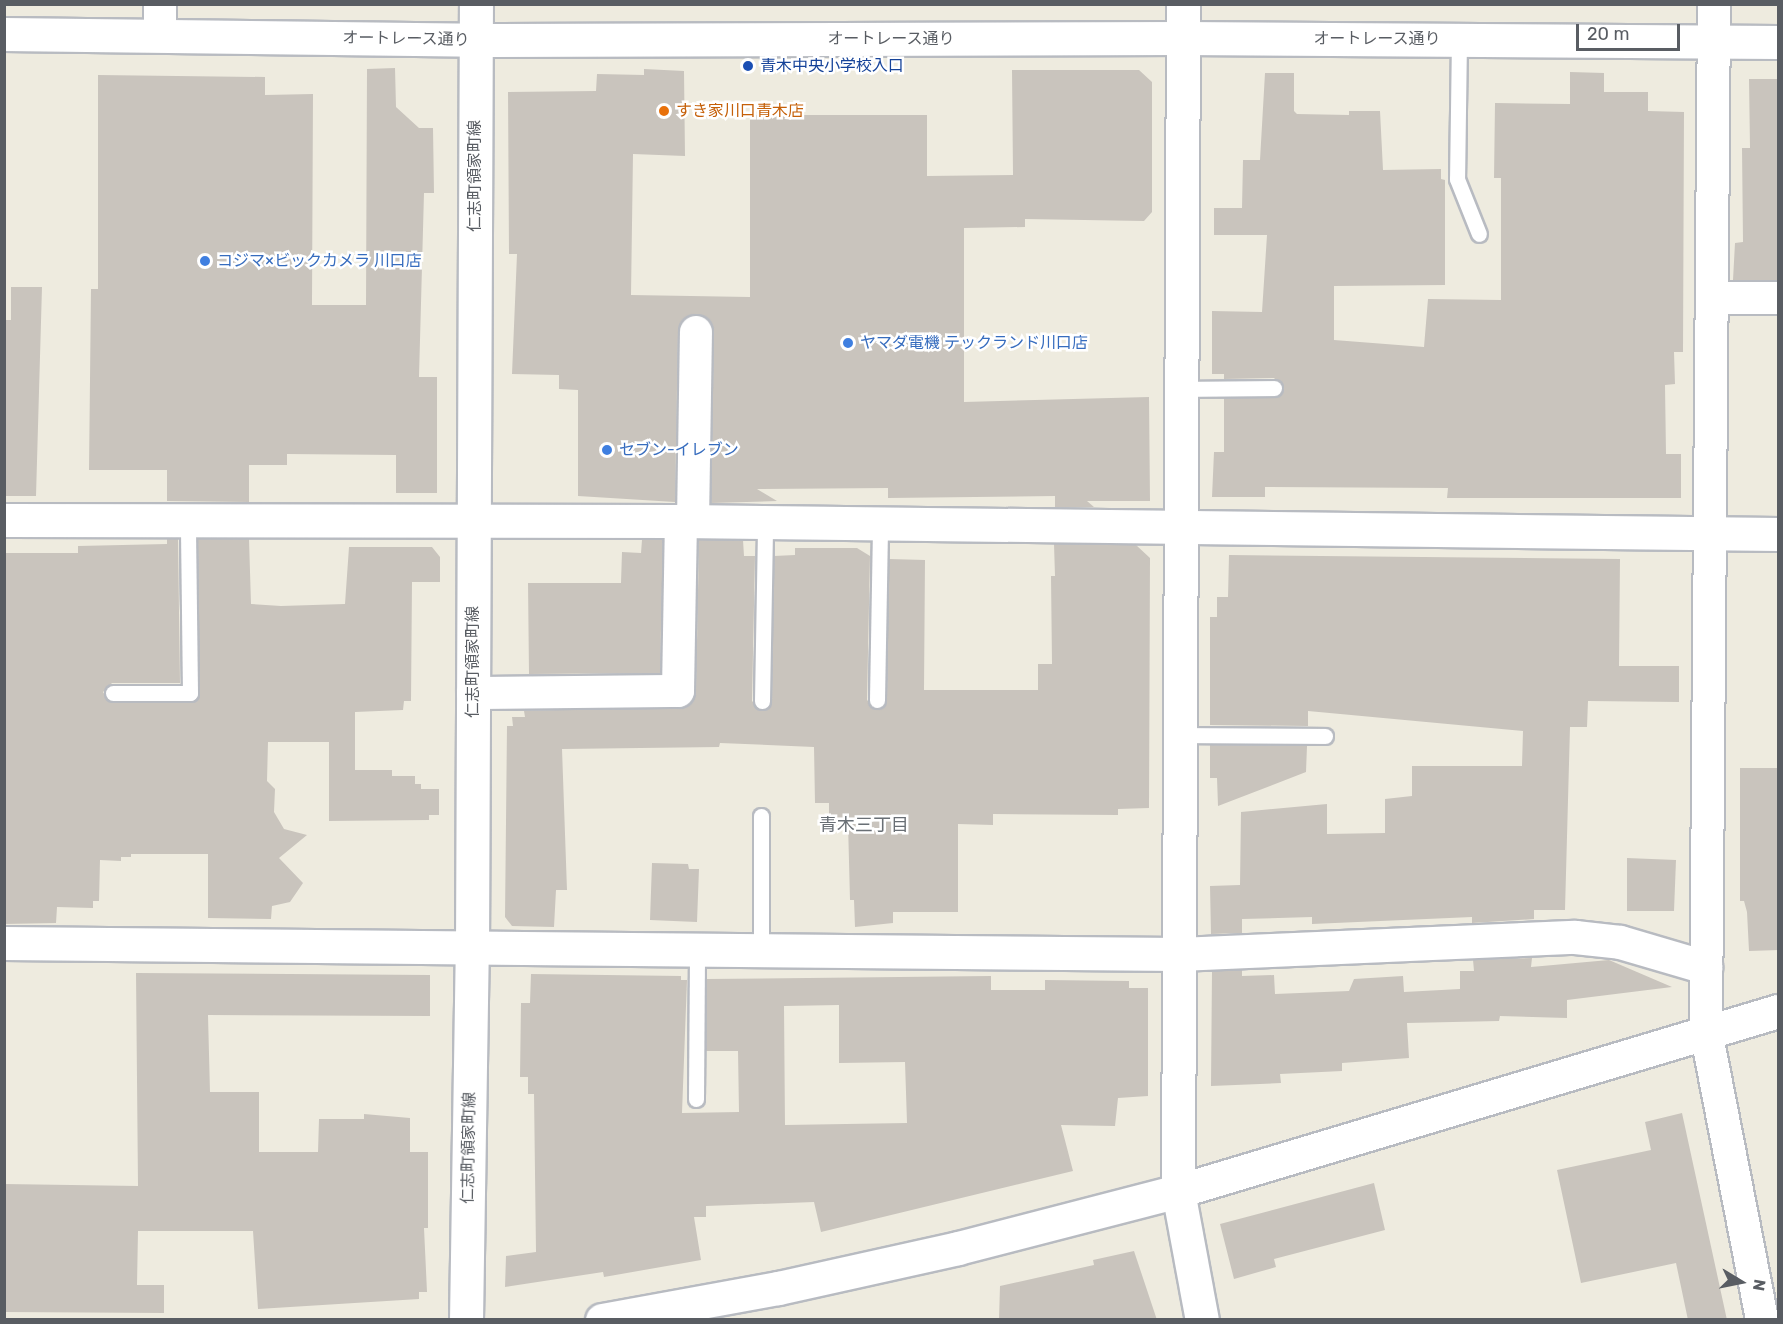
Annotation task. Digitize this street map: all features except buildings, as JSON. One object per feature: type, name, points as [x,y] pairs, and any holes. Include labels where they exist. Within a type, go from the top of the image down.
[{"type":"street","name":"仁志町領家町線","points":[[466,1320],[474,693],[476,4]]},
{"type":"street","points":[[1183,4],[1179,525],[1178,1191],[1202,1320]]},
{"type":"street","points":[[1714,4],[1706,1031],[1762,1320]]},
{"type":"street","name":"オートレース通り","points":[[4,34],[160,20],[476,40],[1182,38],[1779,42]]},
{"type":"street","points":[[1713,298],[1779,298]]},
{"type":"street","points":[[474,693],[678,691],[696,332]]},
{"type":"street","points":[[4,520],[687,521],[1179,525],[1779,534]]},
{"type":"street","points":[[4,943],[472,950],[1179,954],[1575,937],[1620,942],[1705,967]]},
{"type":"street","points":[[602,1320],[857,1270],[1178,1191],[1779,1011]]},
{"type":"lane","points":[[1459,39],[1457,179],[1479,234]]},
{"type":"lane","points":[[1180,389],[1274,388]]},
{"type":"lane","points":[[113,693],[190,693],[188,519]]},
{"type":"lane","points":[[762,701],[765,522]]},
{"type":"lane","points":[[877,700],[880,524]]},
{"type":"lane","points":[[1180,735],[1325,736]]},
{"type":"lane","points":[[761,816],[761,952]]},
{"type":"lane","points":[[696,1099],[697,951]]},
{"type":"place","name":"青木中央小学校入口","points":[[748,66]]},
{"type":"place","name":"すき家川口青木店","points":[[664,111]]},
{"type":"place","name":"コジマ×ビックカメラ 川口店","points":[[205,261]]},
{"type":"place","name":"ヤマダ電機 テックランド川口店","points":[[848,343]]},
{"type":"place","name":"セブン-イレブン","points":[[607,450]]},
{"type":"district","name":"青木三丁目","points":[[864,825]]}]
